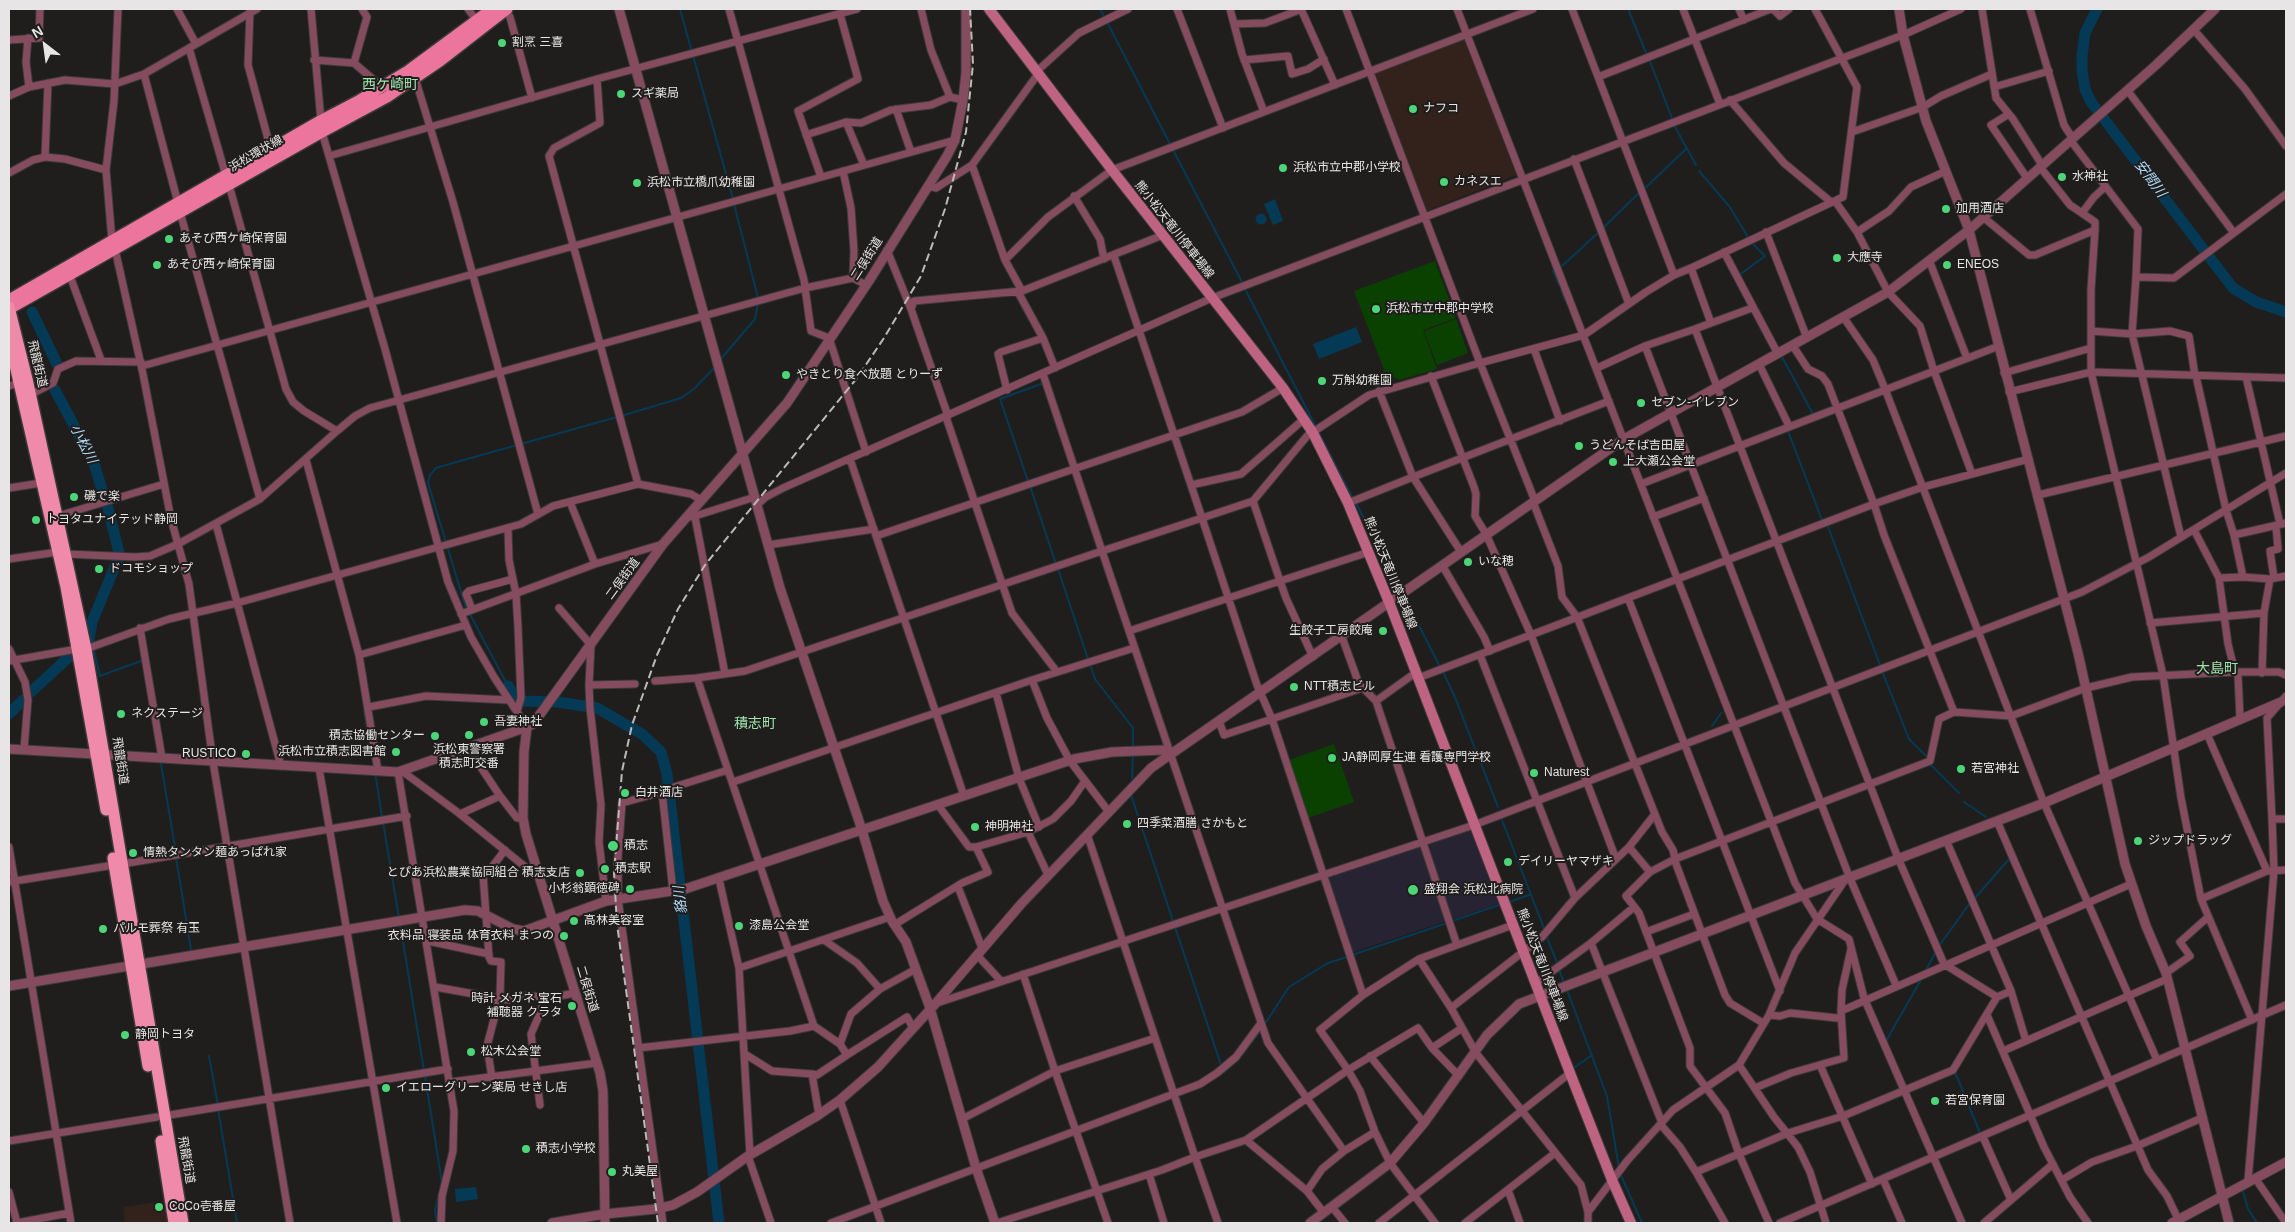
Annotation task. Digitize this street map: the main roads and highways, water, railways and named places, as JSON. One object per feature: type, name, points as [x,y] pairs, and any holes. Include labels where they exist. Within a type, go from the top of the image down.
[{"type":"highway","name":"飛龍街道","points":[[9,308],[58,516],[62,553]]},
{"type":"highway","name":"飛龍街道","points":[[9,338],[14,385],[62,553],[82,649],[136,965],[160,1116],[174,1223]]},
{"type":"highway","name":"飛龍街道","points":[[160,1116],[183,1223]]},
{"type":"main road","name":"浜松環状線","points":[[9,300],[113,245],[321,126],[382,87],[492,9]]},
{"type":"main road","name":"熊小松天竜川停車場線","points":[[989,9],[1283,388],[1304,419],[1316,432],[1389,602],[1570,1073],[1631,1223]]},
{"type":"main road","name":"浜松環状線","points":[[228,180],[271,150],[387,97],[506,10]]},
{"type":"main road","name":"浜松環状線","points":[[9,308],[70,276],[113,245]]},
{"type":"water","points":[[1275,199],[1283,221],[1273,225],[1264,204]]},
{"type":"water","points":[[1261,213],[1267,219],[1261,225],[1255,219]]},
{"type":"water","points":[[1356,327],[1362,342],[1319,359],[1313,344]]},
{"type":"water","points":[[476,1187],[478,1199],[456,1202],[455,1189]]},
{"type":"waterway","points":[[680,9],[733,199]]},
{"type":"waterway","points":[[1100,9],[1105,18]]},
{"type":"waterway","points":[[1628,9],[1647,55]]},
{"type":"waterway","name":"安間川","points":[[2097,9],[2085,33],[2082,56],[2085,89],[2091,102],[2233,288],[2256,302],[2286,312]]},
{"type":"waterway","points":[[1107,22],[1170,144]]},
{"type":"waterway","points":[[1649,59],[1672,118]]},
{"type":"waterway","points":[[1674,125],[1696,165]]},
{"type":"waterway","points":[[1172,148],[1243,284]]},
{"type":"waterway","points":[[1643,190],[1686,149]]},
{"type":"waterway","points":[[1699,171],[1729,206],[1748,237]]},
{"type":"waterway","points":[[1603,228],[1639,193]]},
{"type":"waterway","points":[[734,204],[758,298]]},
{"type":"waterway","points":[[1562,266],[1600,231]]},
{"type":"waterway","points":[[1738,276],[1765,256],[1751,242]]},
{"type":"waterway","points":[[1553,271],[1559,285]]},
{"type":"waterway","points":[[1561,290],[1565,300]]},
{"type":"waterway","points":[[1246,291],[1352,497]]},
{"type":"waterway","points":[[720,360],[755,319],[758,303]]},
{"type":"waterway","name":"小松川","points":[[32,312],[58,366]]},
{"type":"waterway","points":[[1782,357],[1813,414]]},
{"type":"waterway","points":[[621,416],[681,398],[694,389],[716,366]]},
{"type":"waterway","points":[[1028,481],[1000,399],[1041,384]]},
{"type":"waterway","name":"小松川","points":[[55,390],[94,463],[105,500]]},
{"type":"waterway","points":[[508,686],[465,605],[428,483],[430,475],[436,468],[617,417]]},
{"type":"waterway","points":[[1788,431],[1822,520]]},
{"type":"waterway","points":[[1030,486],[1056,564]]},
{"type":"waterway","points":[[1356,503],[1400,589]]},
{"type":"waterway","name":"小松川","points":[[107,504],[119,553]]},
{"type":"waterway","points":[[1827,524],[1880,665]]},
{"type":"waterway","name":"小松川","points":[[89,640],[92,622],[118,559]]},
{"type":"waterway","points":[[1058,569],[1088,659]]},
{"type":"waterway","points":[[1405,598],[1440,667]]},
{"type":"waterway","points":[[91,649],[94,650],[100,676],[141,661]]},
{"type":"waterway","name":"小松川","points":[[31,692],[71,655]]},
{"type":"waterway","points":[[1091,667],[1095,679],[1133,728],[1133,747]]},
{"type":"waterway","points":[[1882,671],[1909,739],[1926,756]]},
{"type":"waterway","points":[[1443,672],[1454,695],[1498,807]]},
{"type":"waterway","name":"貉川","points":[[508,686],[518,701],[558,702],[597,708],[642,734],[661,752],[667,774],[719,1223]]},
{"type":"waterway","name":"小松川","points":[[9,714],[23,700]]},
{"type":"waterway","points":[[364,711],[370,743]]},
{"type":"waterway","points":[[1712,726],[1721,713]]},
{"type":"waterway","points":[[371,750],[374,768]]},
{"type":"waterway","points":[[1132,778],[1133,756]]},
{"type":"waterway","points":[[1929,763],[1959,793]]},
{"type":"waterway","points":[[161,764],[176,853]]},
{"type":"waterway","points":[[375,772],[382,817]]},
{"type":"waterway","points":[[1131,795],[1173,921]]},
{"type":"waterway","points":[[1964,802],[1986,817]]},
{"type":"waterway","points":[[1502,820],[1545,931]]},
{"type":"waterway","points":[[383,822],[399,918]]},
{"type":"waterway","points":[[176,857],[191,950]]},
{"type":"waterway","points":[[1975,898],[2009,859]]},
{"type":"waterway","points":[[1509,902],[1529,895]]},
{"type":"waterway","points":[[1939,946],[1970,903]]},
{"type":"waterway","points":[[1455,920],[1499,905]]},
{"type":"waterway","points":[[400,923],[424,1071]]},
{"type":"waterway","points":[[1352,955],[1444,924]]},
{"type":"waterway","points":[[1175,927],[1221,1065]]},
{"type":"waterway","points":[[1546,935],[1558,965]]},
{"type":"waterway","points":[[1926,970],[1936,951]]},
{"type":"waterway","points":[[1266,1022],[1289,987],[1328,963],[1347,957]]},
{"type":"waterway","points":[[1559,970],[1564,982]]},
{"type":"waterway","points":[[1888,1045],[1886,1041],[1922,978]]},
{"type":"waterway","points":[[1567,990],[1607,1096],[1619,1168]]},
{"type":"waterway","points":[[1220,1075],[1236,1062],[1259,1033]]},
{"type":"waterway","points":[[1575,1067],[1592,1055]]},
{"type":"waterway","points":[[209,1056],[218,1105]]},
{"type":"waterway","points":[[1955,1072],[1980,1133]]},
{"type":"waterway","points":[[425,1076],[442,1183],[435,1210],[437,1223]]},
{"type":"waterway","points":[[218,1109],[237,1223]]},
{"type":"waterway","points":[[1884,1174],[1930,1155]]},
{"type":"waterway","points":[[1620,1173],[1642,1223]]},
{"type":"waterway","points":[[2243,1191],[2248,1209],[2257,1223]]},
{"type":"railway","points":[[658,1223],[617,924],[614,873],[622,771],[632,725],[657,655],[678,609],[705,565],[857,378],[884,338],[921,276],[945,209],[966,132],[973,64],[970,9]]},
{"type":"place","name":"割烹 三喜","points":[[502,43]]},
{"type":"place","name":"スギ薬局","points":[[621,94]]},
{"type":"place","name":"ナフコ","points":[[1413,109]]},
{"type":"place","name":"浜松市立中郡小学校","points":[[1283,168]]},
{"type":"place","name":"水神社","points":[[2062,177]]},
{"type":"place","name":"カネスエ","points":[[1444,182]]},
{"type":"place","name":"浜松市立橋爪幼稚園","points":[[637,183]]},
{"type":"place","name":"加用酒店","points":[[1946,209]]},
{"type":"place","name":"あそび西ケ崎保育園","points":[[169,239]]},
{"type":"place","name":"大應寺","points":[[1837,258]]},
{"type":"place","name":"あそび西ヶ崎保育園","points":[[157,265]]},
{"type":"place","name":"ENEOS","points":[[1947,265]]},
{"type":"place","name":"浜松市立中郡中学校","points":[[1376,309]]},
{"type":"place","name":"やきとり食べ放題 とりーず","points":[[786,375]]},
{"type":"place","name":"万斛幼稚園","points":[[1322,381]]},
{"type":"place","name":"セブン-イレブン","points":[[1641,403]]},
{"type":"place","name":"うどんそば吉田屋","points":[[1579,446]]},
{"type":"place","name":"上大瀬公会堂","points":[[1613,462]]},
{"type":"place","name":"磯で楽","points":[[74,497]]},
{"type":"place","name":"トヨタユナイテッド静岡","points":[[36,520]]},
{"type":"place","name":"いな穂","points":[[1468,562]]},
{"type":"place","name":"ドコモショップ","points":[[99,569]]},
{"type":"place","name":"生餃子工房餃庵","points":[[1383,631]]},
{"type":"place","name":"NTT積志ビル","points":[[1294,687]]},
{"type":"place","name":"ネクステージ","points":[[121,714]]},
{"type":"place","name":"吾妻神社","points":[[484,722]]},
{"type":"place","name":"浜松東警察署 積志町交番","points":[[469,735]]},
{"type":"place","name":"積志協働センター","points":[[435,736]]},
{"type":"place","name":"浜松市立積志図書館","points":[[396,752]]},
{"type":"place","name":"RUSTICO","points":[[246,754]]},
{"type":"place","name":"JA静岡厚生連 看護専門学校","points":[[1332,758]]},
{"type":"place","name":"若宮神社","points":[[1961,769]]},
{"type":"place","name":"Naturest","points":[[1534,773]]},
{"type":"place","name":"白井酒店","points":[[625,793]]},
{"type":"place","name":"四季菜酒膳 さかもと","points":[[1127,824]]},
{"type":"place","name":"神明神社","points":[[975,827]]},
{"type":"place","name":"ジップドラッグ","points":[[2138,841]]},
{"type":"place","name":"積志","points":[[613,846]]},
{"type":"place","name":"情熱タンタン麺あっぱれ家","points":[[133,853]]},
{"type":"place","name":"デイリーヤマザキ","points":[[1508,862]]},
{"type":"place","name":"積志駅","points":[[605,869]]},
{"type":"place","name":"とぴあ浜松農業協同組合 積志支店","points":[[580,873]]},
{"type":"place","name":"小杉翁顕徳碑","points":[[630,889]]},
{"type":"place","name":"盛翔会 浜松北病院","points":[[1413,890]]},
{"type":"place","name":"高林美容室","points":[[574,921]]},
{"type":"place","name":"漆島公会堂","points":[[739,926]]},
{"type":"place","name":"パルモ葬祭 有玉","points":[[103,929]]},
{"type":"place","name":"衣料品 寝装品 体育衣料 まつの","points":[[564,936]]},
{"type":"place","name":"時計 メガネ 宝石 補聴器 クラタ","points":[[572,1006]]},
{"type":"place","name":"静岡トヨタ","points":[[125,1035]]},
{"type":"place","name":"松木公会堂","points":[[471,1052]]},
{"type":"place","name":"イエローグリーン薬局 せきし店","points":[[386,1088]]},
{"type":"place","name":"若宮保育園","points":[[1935,1101]]},
{"type":"place","name":"積志小学校","points":[[526,1149]]},
{"type":"place","name":"丸美屋","points":[[612,1172]]},
{"type":"place","name":"CoCo壱番屋","points":[[159,1207]]},
{"type":"district","name":"西ケ崎町","points":[[390,85]]},
{"type":"district","name":"大島町","points":[[2217,669]]},
{"type":"district","name":"積志町","points":[[755,724]]}]
